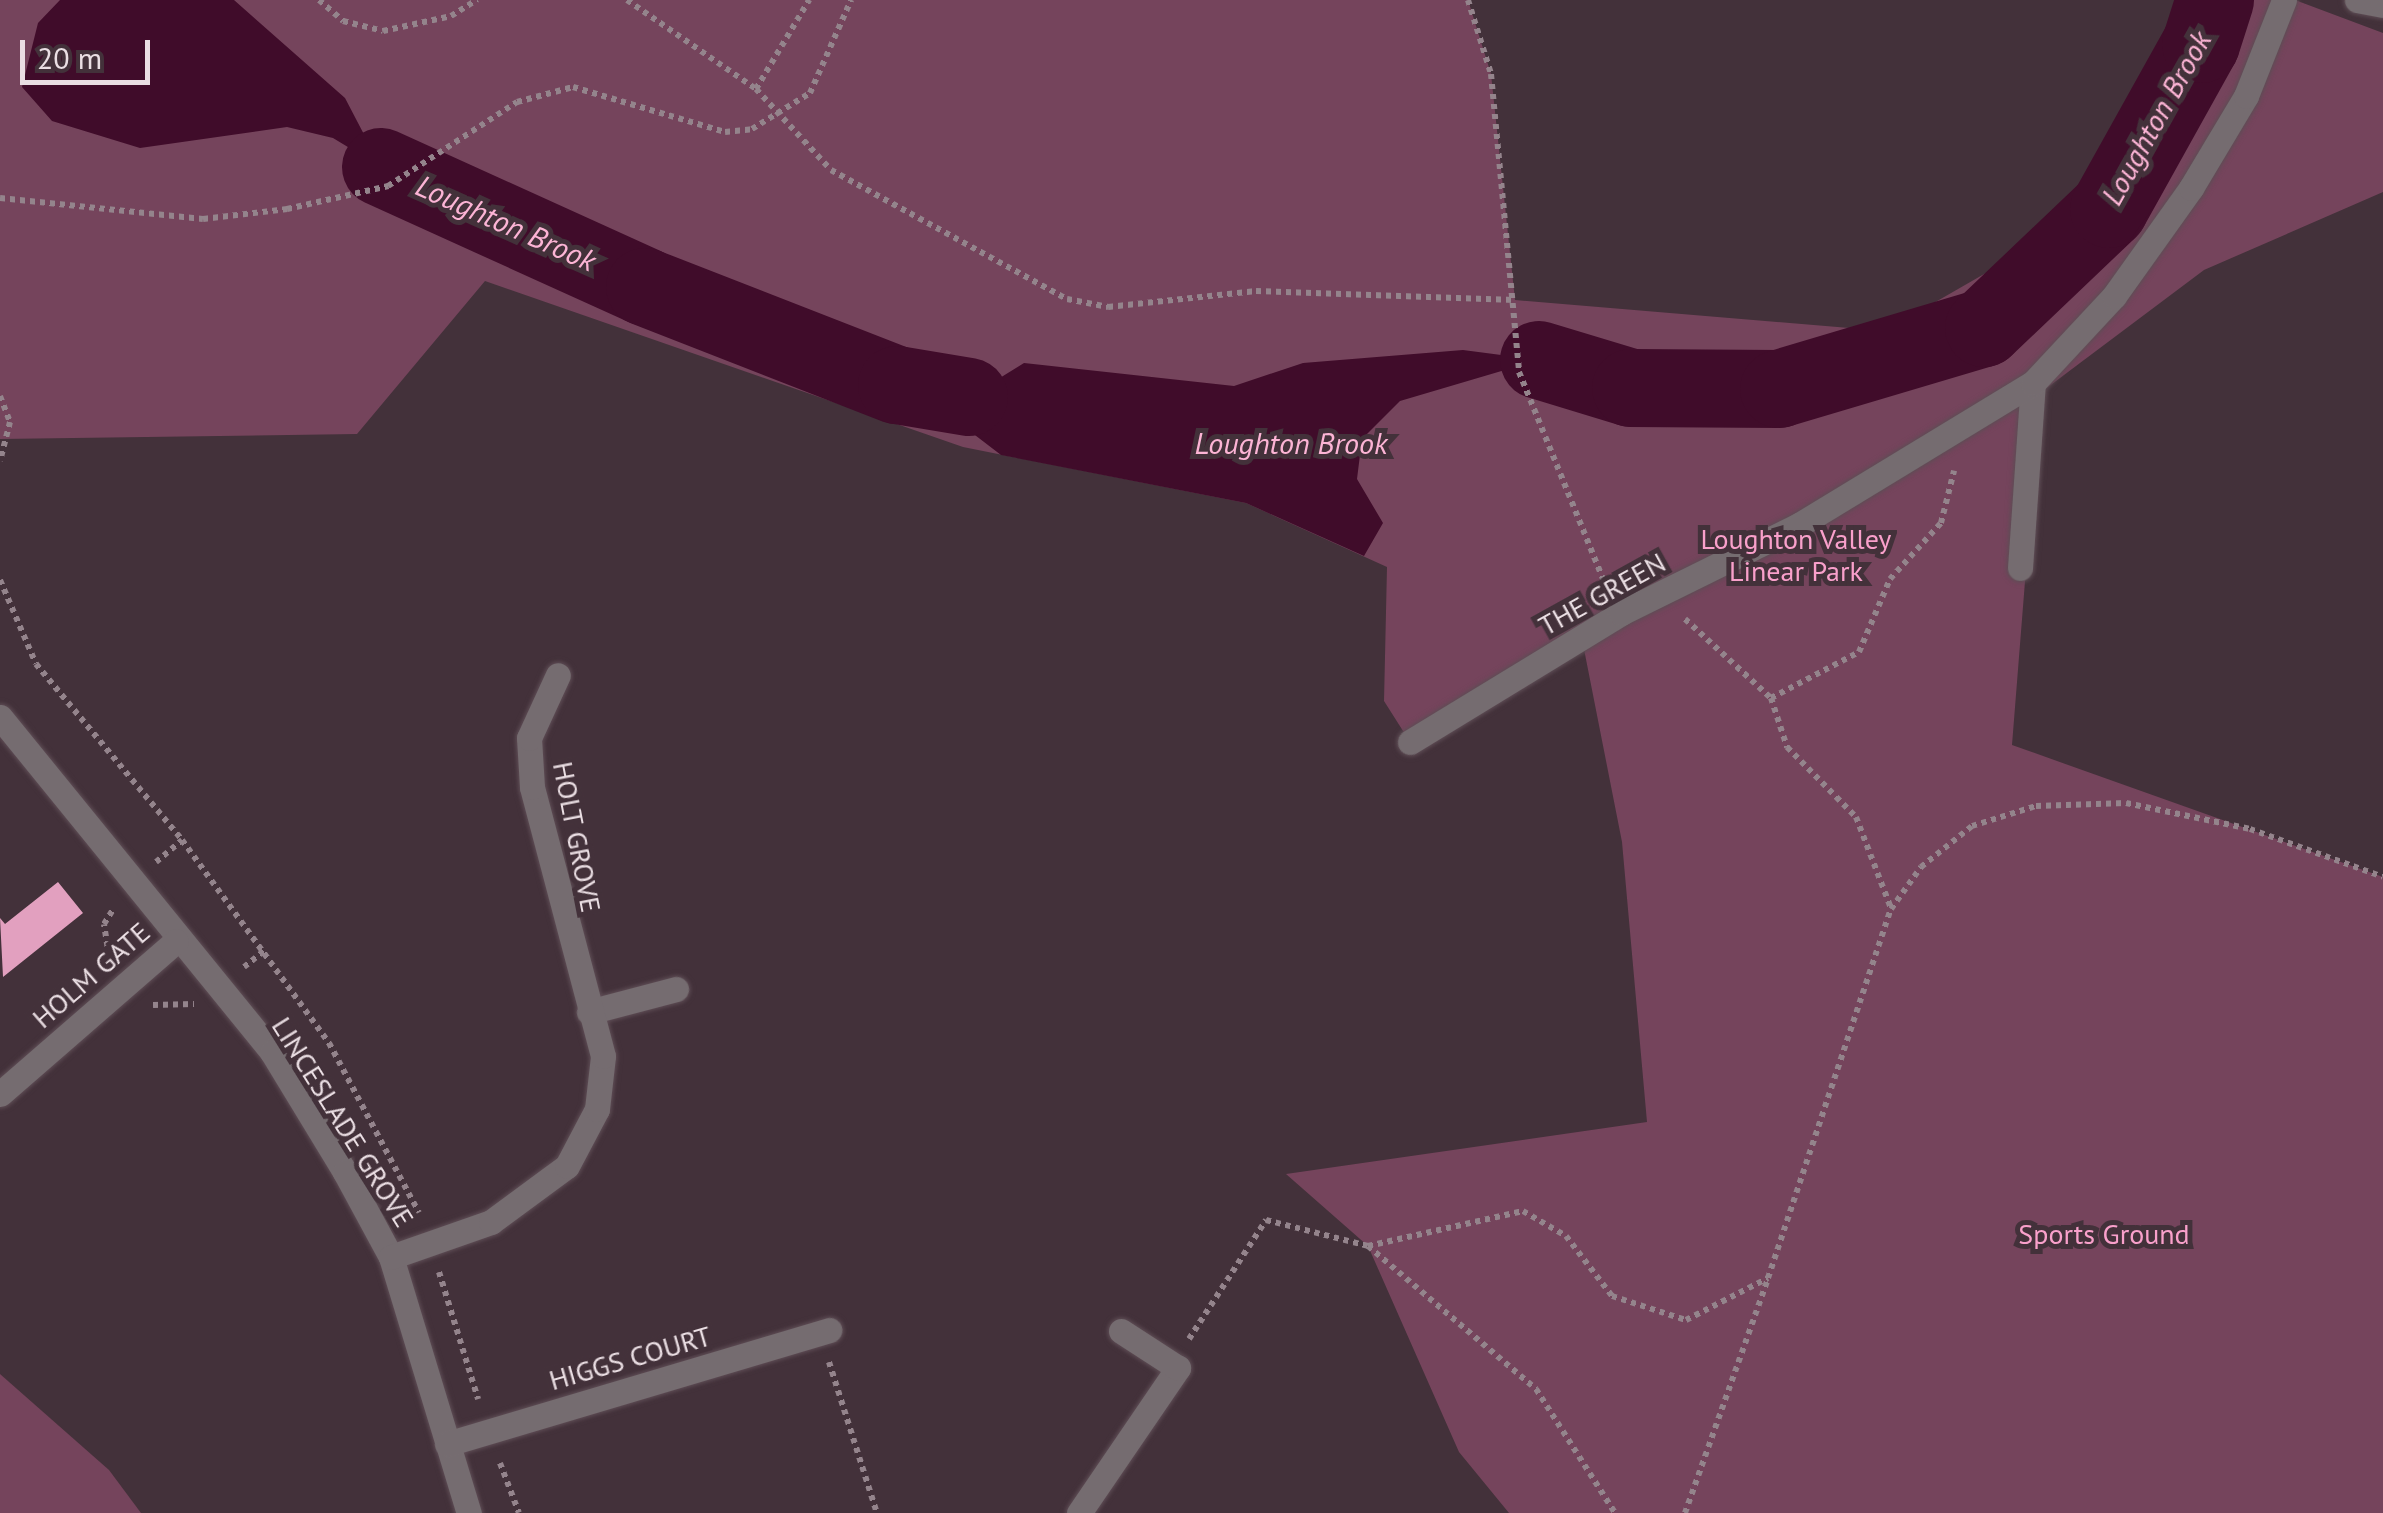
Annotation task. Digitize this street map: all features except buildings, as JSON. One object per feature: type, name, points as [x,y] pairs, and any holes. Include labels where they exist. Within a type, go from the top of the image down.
[{"type":"street","name":"THE GREEN","points":[[1410,742],[1621,612],[1669,590],[1948,436],[2033,382],[2114,296],[2191,188],[2246,96],[2284,0]]},
{"type":"street","points":[[2020,568],[2033,382]]},
{"type":"street","name":"HOLT GROVE","points":[[391,1256],[491,1222],[567,1166],[597,1109],[603,1056],[532,788],[529,738],[558,675]]},
{"type":"street","name":"LINCESLADE GROVE","points":[[0,717],[176,941],[272,1052],[391,1256],[469,1513]]},
{"type":"street","name":"HOLM GATE","points":[[0,1094],[176,941]]},
{"type":"street","points":[[589,1012],[676,989]]},
{"type":"street","points":[[1079,1513],[1178,1368],[1121,1331]]},
{"type":"street","name":"HIGGS COURT","points":[[447,1444],[825,1332]]},
{"type":"path","points":[[319,0],[342,21],[383,31],[451,16],[477,0]]},
{"type":"path","points":[[627,0],[756,89],[780,110],[831,170],[1067,299],[1108,307],[1256,290],[1515,300]]},
{"type":"path","points":[[756,89],[809,0]]},
{"type":"path","points":[[0,198],[203,219],[288,209],[388,186],[517,102],[574,87],[725,132],[810,93],[832,58],[851,0]]},
{"type":"path","points":[[1468,0],[1491,74],[1519,372],[1586,549],[1621,612]]},
{"type":"path","points":[[0,396],[10,422],[0,460]]},
{"type":"path","points":[[1771,698],[1824,677],[1870,637],[1890,579],[1929,540],[1950,500],[1948,436]]},
{"type":"path","points":[[1669,590],[1702,638],[1771,698],[1787,747],[1856,817],[1892,910]]},
{"type":"path","points":[[1684,1513],[1892,910],[1921,868],[1972,826],[2036,806],[2144,807],[2250,828],[2383,877]]},
{"type":"path","points":[[1368,1246],[1522,1211],[1566,1236],[1612,1296],[1686,1320],[1768,1278]]},
{"type":"path","points":[[1178,1368],[1195,1324],[1266,1220],[1368,1246],[1536,1389],[1615,1513]]},
{"type":"path","points":[[825,1332],[877,1513]]},
{"type":"green space","points":[[0,0],[1468,0],[1491,74],[1515,300],[1885,331],[2092,212],[2182,0],[2295,0],[2383,33],[2383,192],[2204,270],[2040,393],[2012,745],[2383,877],[2383,1513],[1509,1513],[1459,1452],[1368,1246],[1286,1174],[1647,1122],[1622,842],[1582,639],[1410,742],[1384,701],[1387,567],[1246,503],[963,447],[485,281],[357,434],[0,439]]},
{"type":"green space","points":[[0,1374],[109,1470],[141,1513],[0,1513]]},
{"type":"water","name":"Loughton Brook","points":[[60,0],[234,0],[345,98],[381,167],[333,138],[287,127],[140,148],[52,121],[22,87],[38,23]]},
{"type":"water","name":"Loughton Brook","points":[[1463,350],[1539,360],[1400,401],[1362,439],[1357,479],[1383,523],[1364,556],[1246,503],[1001,455],[971,432],[969,397],[1024,363],[1234,386],[1303,363]]},
{"type":"waterway","name":"Loughton Brook","points":[[1539,360],[1631,388],[1779,389],[1984,328],[2109,209],[2201,44],[2215,0]]},
{"type":"waterway","name":"Loughton Brook","points":[[381,167],[645,287],[897,385],[969,397]]},
{"type":"park label","name":"Loughton Valley Linear Park","points":[[1796,555]]},
{"type":"park label","name":"Sports Ground","points":[[2104,1234]]}]
